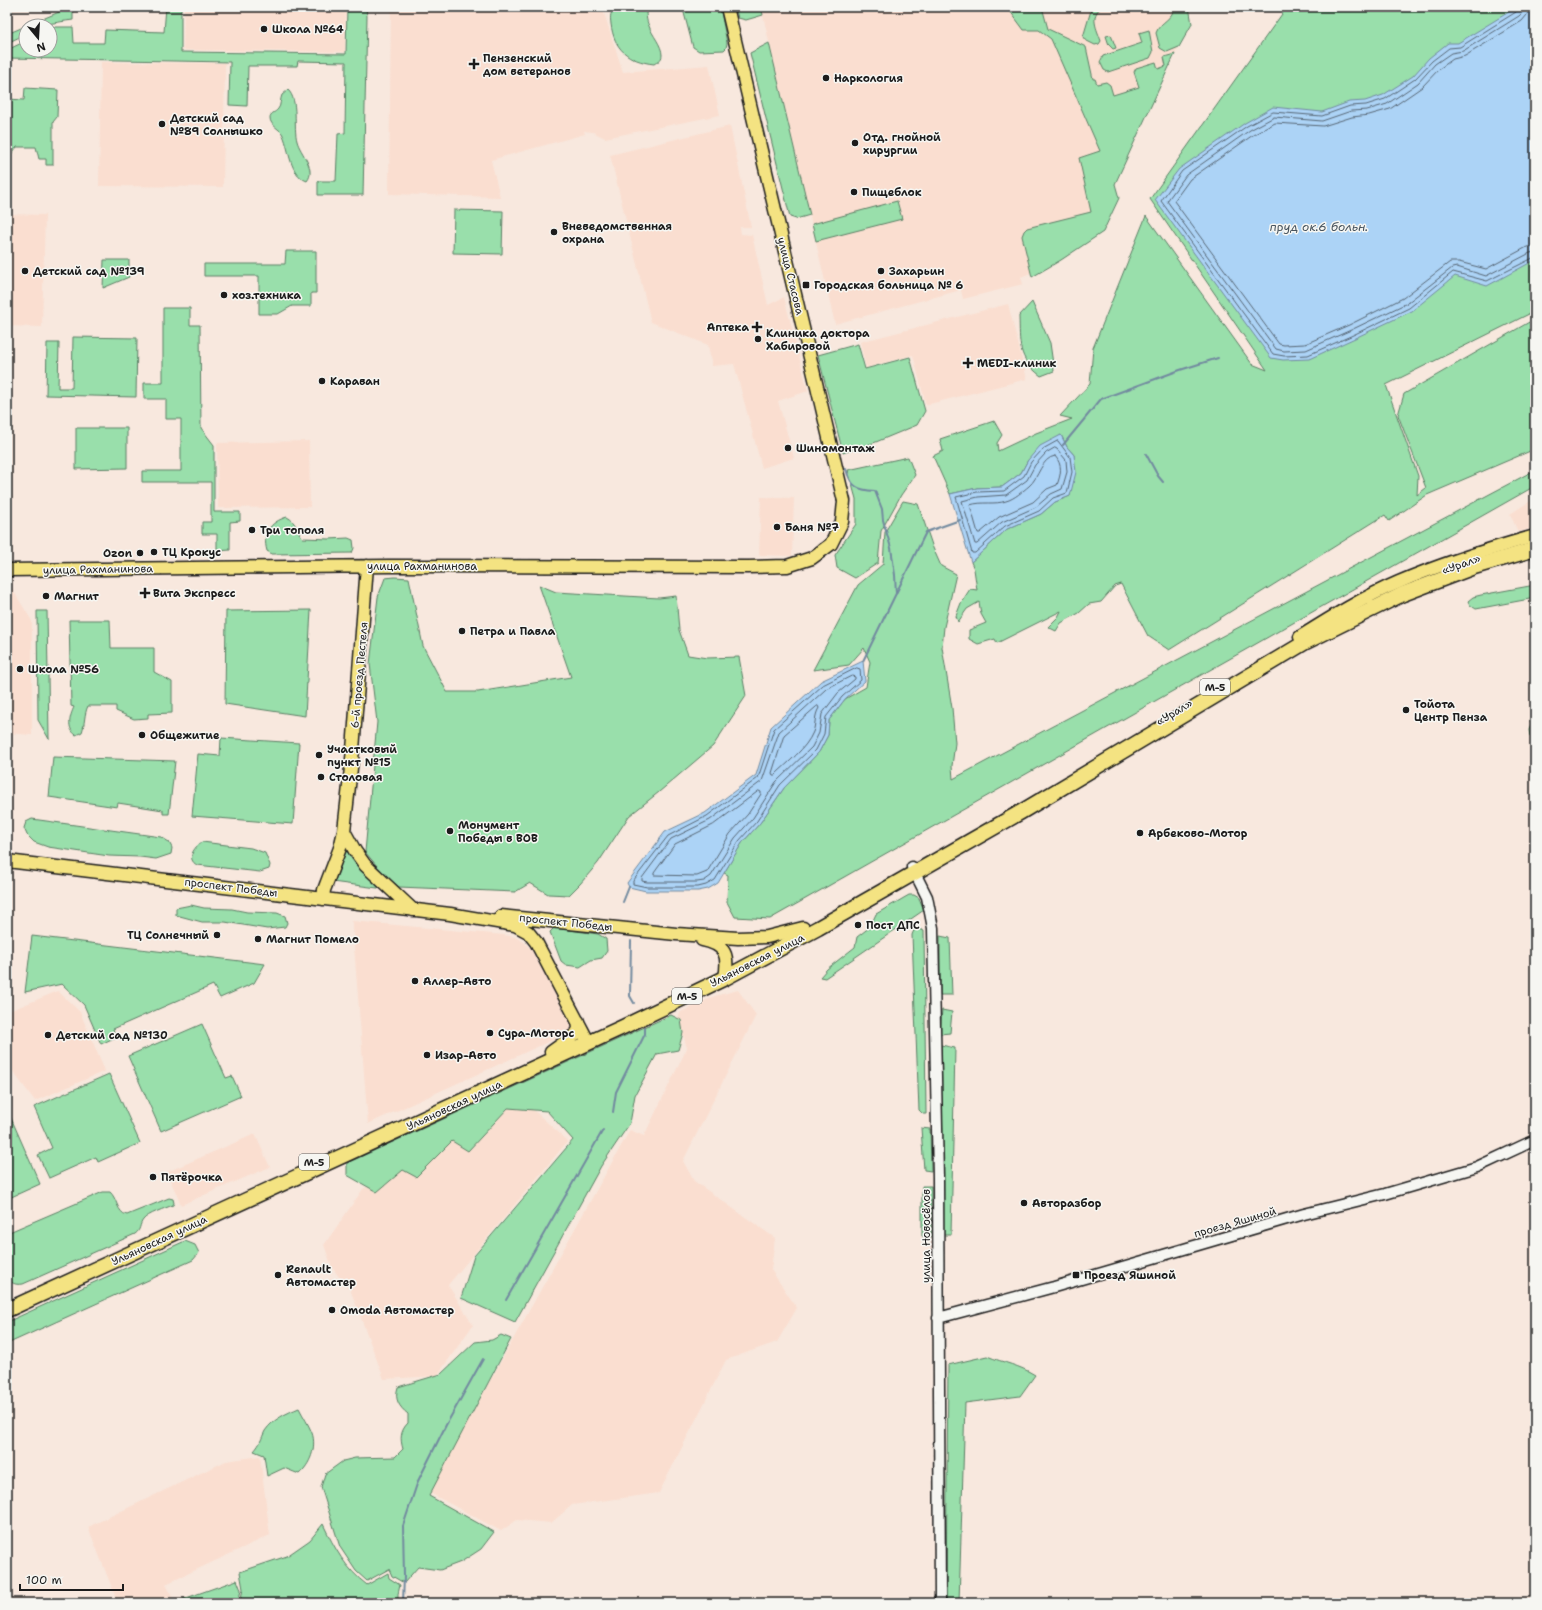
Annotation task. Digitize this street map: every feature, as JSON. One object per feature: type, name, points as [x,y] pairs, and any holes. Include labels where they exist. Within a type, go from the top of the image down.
[{"type":"highway","name":"«Урал»","points":[[892,882],[1300,637],[1401,587],[1472,560],[1535,541]]},
{"type":"highway","name":"«Урал»","points":[[913,870],[1021,812],[1304,643],[1404,594],[1474,567],[1535,549]]},
{"type":"highway","name":"Ульяновская улица","points":[[726,973],[803,928],[892,882]]},
{"type":"highway","name":"Ульяновская улица","points":[[7,1310],[726,973],[818,928],[892,882]]},
{"type":"highway","name":"Ульяновская улица","points":[[7,1302],[551,1052],[587,1039]]},
{"type":"main road","name":"улица Стасова","points":[[727,7],[844,501],[842,522],[831,544]]},
{"type":"main road","points":[[1300,637],[1342,611],[1399,582],[1471,555],[1535,536]]},
{"type":"main road","name":"улица Рахманинова","points":[[7,570],[367,566],[787,566],[812,558],[831,544]]},
{"type":"main road","name":"6-й проезд Пестеля","points":[[323,899],[324,890],[340,848],[344,831],[354,743],[367,566]]},
{"type":"main road","points":[[344,831],[365,865],[412,910]]},
{"type":"main road","name":"проспект Победы","points":[[7,861],[176,880],[456,915],[515,925],[528,932],[541,950],[587,1039]]},
{"type":"main road","name":"проспект Победы","points":[[456,915],[510,916],[676,934],[752,939],[778,935],[803,928]]},
{"type":"main road","points":[[541,950],[536,935],[537,926],[548,920]]},
{"type":"main road","name":"проспект Победы","points":[[676,934],[717,945],[726,954],[726,973]]},
{"type":"main road","points":[[551,1052],[576,1034],[579,1029],[578,1021]]},
{"type":"street","name":"улица Новосёлов","points":[[913,870],[929,902],[933,928],[938,1178],[940,1603]]},
{"type":"street","name":"проезд Яшиной","points":[[938,1318],[1054,1287],[1304,1214],[1385,1194],[1477,1167],[1535,1140]]},
{"type":"shaded area","name":"Школа №64","points":[[184,7],[346,7],[345,52],[183,50]]},
{"type":"shaded area","name":"Пензенский дом ветеранов","points":[[391,7],[602,7],[623,72],[709,65],[720,115],[605,138],[593,132],[584,131],[585,134],[491,160],[500,197],[389,194]]},
{"type":"shaded area","points":[[761,7],[1189,7],[1192,24],[1175,54],[1115,184],[1100,228],[1035,271],[1021,277],[1023,284],[963,299],[961,290],[835,324]]},
{"type":"shaded area","name":"Детский сад №89 Солнышко","points":[[101,62],[225,63],[223,187],[99,186]]},
{"type":"shaded area","points":[[730,126],[751,227],[740,227],[741,234],[752,235],[768,305],[784,297],[808,391],[778,401],[794,458],[762,468],[734,364],[712,366],[708,345],[651,322],[610,155]]},
{"type":"shaded area","name":"Детский сад №139","points":[[7,214],[45,215],[42,327],[7,326]]},
{"type":"shaded area","points":[[1008,304],[1027,379],[926,405],[913,355],[866,368],[860,342]]},
{"type":"shaded area","points":[[309,441],[310,507],[218,508],[217,443]]},
{"type":"shaded area","points":[[761,497],[794,498],[792,556],[759,555]]},
{"type":"shaded area","points":[[1535,498],[1535,528],[1518,532],[1510,514]]},
{"type":"shaded area","name":"Школа №56","points":[[7,587],[11,587],[32,621],[32,735],[7,733]]},
{"type":"shaded area","points":[[352,921],[515,937],[524,942],[531,949],[574,1030],[368,1124]]},
{"type":"shaded area","points":[[738,990],[756,1015],[683,1161],[694,1181],[775,1238],[771,1270],[797,1308],[777,1342],[726,1360],[659,1493],[572,1505],[551,1523],[517,1520],[501,1531],[428,1492],[630,1130],[644,1136],[687,1048],[678,1017],[681,1012],[715,996]]},
{"type":"shaded area","name":"Детский сад №130","points":[[58,991],[80,1012],[105,1071],[35,1101],[14,1073],[7,1058],[7,1012]]},
{"type":"shaded area","points":[[520,1098],[568,1141],[448,1285],[473,1325],[437,1376],[384,1379],[350,1289],[346,1287],[332,1267],[324,1245],[363,1189]]},
{"type":"shaded area","points":[[255,1134],[270,1167],[181,1205],[167,1172]]},
{"type":"shaded area","points":[[260,1456],[270,1535],[166,1584],[172,1596],[156,1603],[118,1603],[88,1527],[226,1461]]},
{"type":"green space","points":[[73,7],[73,20],[58,22],[58,18],[45,18]]},
{"type":"green space","points":[[166,7],[181,7],[181,52],[346,54],[347,7],[366,7],[363,195],[318,195],[318,181],[336,181],[338,134],[345,133],[346,62],[298,61],[297,66],[248,66],[247,106],[229,105],[230,62],[7,58],[7,50],[18,45],[18,58],[58,58],[58,27],[73,27],[74,43],[104,43],[105,30],[164,32]]},
{"type":"green space","points":[[616,7],[646,7],[648,24],[662,51],[662,57],[659,61],[654,64],[637,60],[630,57],[619,47],[615,40],[611,21],[612,12]]},
{"type":"green space","points":[[685,7],[720,7],[727,43],[724,50],[699,51],[693,47],[684,13]]},
{"type":"green space","points":[[735,7],[761,7],[763,15],[746,20],[738,18]]},
{"type":"green space","points":[[1007,7],[1042,7],[1048,29],[1086,47],[1093,79],[1095,79],[1097,84],[1106,82],[1110,85],[1113,95],[1139,87],[1134,72],[1136,68],[1156,62],[1158,69],[1166,66],[1164,57],[1175,54],[1115,184],[1119,198],[1103,232],[1032,277],[1022,236],[1024,231],[1027,228],[1091,212],[1079,158],[1100,151],[1051,39],[1039,30],[1024,30]]},
{"type":"green space","points":[[1092,7],[1102,7],[1096,14],[1095,19],[1101,41],[1099,44],[1095,45],[1085,40],[1083,37]]},
{"type":"green space","points":[[1174,7],[1189,7],[1192,24],[1179,47],[1167,52],[1160,48],[1156,33],[1160,26],[1169,18]]},
{"type":"green space","points":[[1287,7],[1535,7],[1535,311],[1386,385],[1418,476],[1417,495],[1426,488],[1398,415],[1404,394],[1531,321],[1535,334],[1535,449],[1427,495],[1389,521],[1385,515],[1169,650],[1148,636],[1121,584],[1115,586],[1101,602],[1089,604],[1079,613],[1061,623],[1056,631],[1048,627],[1058,617],[1061,611],[997,643],[995,639],[978,644],[969,639],[969,630],[986,623],[981,614],[979,602],[967,609],[958,622],[956,616],[961,603],[970,589],[977,590],[974,569],[971,562],[1007,529],[1041,514],[1055,502],[1070,496],[1074,455],[1067,447],[1061,435],[1028,460],[1021,473],[1002,487],[977,488],[950,494],[933,456],[943,451],[940,439],[994,421],[1002,435],[997,443],[998,451],[1036,433],[1072,419],[1060,416],[1090,384],[1093,348],[1146,216],[1252,364],[1267,370],[1150,199]]},
{"type":"green space","points":[[18,29],[18,38],[7,43],[7,34]]},
{"type":"green space","points":[[1149,30],[1153,52],[1150,58],[1108,72],[1104,70],[1100,62],[1103,56],[1142,43],[1139,33]]},
{"type":"green space","points":[[1111,35],[1116,48],[1113,49],[1109,45],[1106,36]]},
{"type":"green space","points":[[769,43],[810,215],[796,219],[790,217],[750,53]]},
{"type":"green space","points":[[25,88],[58,90],[57,117],[53,122],[53,165],[46,165],[46,159],[39,159],[36,147],[17,147],[7,159],[8,99],[24,100]]},
{"type":"green space","points":[[288,90],[291,94],[295,107],[297,141],[309,166],[310,176],[307,181],[301,178],[293,168],[283,135],[270,121],[271,115],[279,108],[282,95]]},
{"type":"green space","points":[[897,201],[902,219],[816,241],[812,224]]},
{"type":"green space","points":[[454,210],[503,211],[502,254],[453,253]]},
{"type":"green space","points":[[286,251],[316,251],[316,293],[311,293],[311,306],[292,306],[278,314],[259,314],[259,276],[204,276],[204,264],[285,264]]},
{"type":"green space","points":[[104,260],[129,260],[129,277],[103,288]]},
{"type":"green space","points":[[1032,302],[1050,343],[1054,371],[1041,376],[1028,363],[1021,350],[1020,343],[1019,316]]},
{"type":"green space","points":[[163,308],[190,308],[190,325],[200,325],[201,428],[214,445],[214,512],[240,512],[240,521],[230,522],[230,550],[217,551],[217,534],[202,534],[202,522],[211,522],[211,482],[142,482],[142,471],[181,471],[181,419],[166,419],[166,399],[144,399],[144,383],[163,383]]},
{"type":"green space","points":[[73,337],[137,338],[136,397],[46,395],[47,343],[59,343],[58,388],[72,388]]},
{"type":"green space","points":[[858,344],[865,369],[910,357],[925,411],[917,425],[876,442],[843,453],[818,355]]},
{"type":"green space","points":[[76,428],[127,428],[127,468],[76,469]]},
{"type":"green space","points":[[908,457],[915,475],[901,495],[881,531],[878,563],[855,578],[837,568],[835,555],[856,524],[856,499],[848,470]]},
{"type":"green space","points":[[1535,470],[1535,486],[770,919],[735,917],[727,902],[728,875],[724,873],[742,843],[760,823],[784,788],[819,752],[828,735],[829,720],[845,699],[866,687],[870,662],[864,648],[849,665],[813,670],[858,585],[883,564],[885,532],[903,501],[918,504],[933,548],[941,566],[956,574],[944,627],[942,647],[952,708],[955,743],[952,766],[953,779]]},
{"type":"green space","points":[[287,517],[293,521],[303,538],[348,538],[353,540],[354,548],[352,553],[272,554],[267,551],[266,545],[269,529],[276,522]]},
{"type":"green space","points":[[385,578],[409,578],[423,646],[447,692],[478,692],[571,677],[539,585],[556,592],[659,598],[676,596],[679,630],[688,655],[707,658],[739,657],[746,696],[713,746],[629,816],[598,863],[569,895],[548,894],[530,883],[515,892],[399,887],[383,873],[365,852],[377,722],[370,664],[378,597]]},
{"type":"green space","points":[[1535,585],[1535,598],[1476,609],[1470,605],[1468,601],[1473,597],[1481,595]]},
{"type":"green space","points":[[311,610],[305,716],[225,704],[226,611]]},
{"type":"green space","points":[[37,611],[47,611],[49,739],[38,720]]},
{"type":"green space","points":[[69,620],[110,620],[111,648],[154,648],[154,672],[172,682],[172,713],[148,714],[148,718],[134,719],[116,711],[116,706],[88,706],[82,732],[76,735],[71,729],[70,725],[70,718],[74,707],[71,706]]},
{"type":"green space","points":[[1532,720],[1535,722],[1535,741],[1530,736],[1529,730],[1532,723],[1530,721]]},
{"type":"green space","points":[[221,738],[299,743],[293,824],[192,816],[198,754],[220,756]]},
{"type":"green space","points":[[53,757],[175,761],[169,814],[163,814],[163,810],[118,803],[117,807],[49,797]]},
{"type":"green space","points":[[32,819],[161,837],[169,842],[172,848],[171,854],[156,859],[109,856],[48,847],[34,842],[27,835],[24,828],[26,822]]},
{"type":"green space","points":[[202,842],[251,848],[265,853],[270,865],[269,869],[260,872],[197,865],[192,860],[192,853]]},
{"type":"green space","points":[[345,850],[385,889],[332,882],[338,873]]},
{"type":"green space","points":[[909,895],[914,895],[919,898],[924,910],[825,978],[820,977],[827,969],[855,947],[857,937],[870,927],[876,914]]},
{"type":"green space","points":[[191,905],[204,908],[232,909],[247,912],[277,913],[285,916],[287,923],[285,927],[267,929],[225,922],[202,922],[176,915],[176,908]]},
{"type":"green space","points":[[554,928],[598,934],[606,939],[607,951],[602,958],[591,960],[580,967],[566,965],[561,961],[550,932]]},
{"type":"green space","points":[[919,929],[924,931],[926,1114],[923,1114],[919,1110],[912,935],[914,930]]},
{"type":"green space","points":[[32,936],[265,964],[254,983],[220,998],[213,985],[113,1029],[116,1037],[101,1044],[84,1005],[62,984],[25,992]]},
{"type":"green space","points":[[940,936],[950,938],[952,995],[940,995]]},
{"type":"green space","points":[[942,1010],[952,1012],[950,1033],[940,1034]]},
{"type":"green space","points":[[671,1015],[681,1020],[683,1033],[678,1050],[657,1054],[635,1095],[630,1123],[601,1166],[515,1322],[461,1298],[474,1256],[573,1140],[547,1111],[508,1108],[468,1151],[452,1141],[416,1177],[403,1170],[377,1192],[347,1175],[347,1163]]},
{"type":"green space","points":[[202,1024],[226,1078],[232,1076],[241,1096],[161,1131],[128,1056]]},
{"type":"green space","points":[[941,1045],[955,1048],[951,1235],[943,1235]]},
{"type":"green space","points":[[109,1074],[140,1143],[98,1162],[96,1157],[49,1178],[38,1155],[52,1148],[34,1107]]},
{"type":"green space","points":[[7,1109],[40,1184],[7,1199]]},
{"type":"green space","points":[[921,1128],[930,1129],[931,1171],[924,1170]]},
{"type":"green space","points":[[922,1186],[931,1186],[931,1238],[922,1236]]},
{"type":"green space","points":[[103,1192],[110,1192],[121,1211],[127,1215],[169,1198],[173,1199],[174,1203],[173,1205],[152,1213],[145,1218],[135,1234],[23,1284],[16,1284],[10,1281],[6,1273],[7,1233]]},
{"type":"green space","points":[[185,1241],[195,1245],[199,1253],[193,1260],[7,1344],[7,1322]]},
{"type":"green space","points":[[501,1335],[511,1339],[429,1496],[494,1532],[481,1549],[461,1562],[440,1570],[418,1567],[404,1583],[392,1576],[389,1569],[367,1581],[356,1571],[340,1547],[321,1487],[325,1474],[343,1461],[355,1458],[395,1457],[403,1449],[401,1435],[403,1429],[408,1423],[408,1414],[402,1409],[397,1399],[398,1387],[441,1374],[475,1342],[492,1340]]},
{"type":"green space","points":[[987,1356],[1017,1366],[1035,1375],[1020,1396],[965,1403],[959,1603],[946,1603],[948,1365]]},
{"type":"green space","points":[[299,1408],[312,1433],[314,1444],[312,1455],[306,1466],[299,1474],[284,1468],[267,1476],[264,1455],[254,1451],[260,1443],[265,1431],[272,1423],[285,1414]]},
{"type":"green space","points":[[323,1524],[341,1558],[359,1579],[367,1585],[388,1573],[389,1578],[400,1585],[398,1603],[240,1603],[243,1589],[240,1572],[287,1556],[310,1540]]},
{"type":"green space","points":[[237,1580],[241,1590],[238,1603],[172,1603]]},
{"type":"water","name":"пруд ок.6 больн.","points":[[1517,7],[1535,7],[1535,260],[1487,286],[1455,276],[1412,311],[1309,359],[1283,360],[1271,358],[1155,200],[1179,169],[1245,123],[1273,107],[1322,112],[1349,102],[1365,101],[1383,95],[1413,76],[1429,58],[1448,43],[1458,43]]},
{"type":"water","points":[[1061,435],[1067,447],[1074,455],[1076,472],[1070,496],[1055,502],[1041,514],[1007,529],[971,562],[950,494],[977,488],[1002,487],[1021,473],[1028,460],[1040,446]]},
{"type":"water","points":[[863,661],[865,681],[845,699],[829,720],[828,735],[819,752],[784,788],[760,823],[742,843],[718,883],[708,889],[698,891],[646,891],[629,887],[627,883],[665,832],[705,813],[756,775],[771,727],[821,681]]},
{"type":"waterway","points":[[1063,445],[1101,399],[1180,370],[1218,358]]},
{"type":"waterway","points":[[1146,454],[1163,482]]},
{"type":"waterway","points":[[846,469],[853,484],[864,490],[875,491],[882,509],[883,520],[891,548],[896,594]]},
{"type":"waterway","points":[[863,661],[926,532],[960,520]]},
{"type":"waterway","points":[[623,902],[629,887]]},
{"type":"waterway","points":[[631,941],[630,996],[634,1003]]},
{"type":"waterway","points":[[613,1112],[616,1092],[645,1034],[645,1027]]},
{"type":"waterway","points":[[506,1300],[603,1130]]},
{"type":"waterway","points":[[403,1603],[403,1526],[418,1481],[446,1425],[483,1359]]},
{"type":"place","name":"Школа №64","points":[[264,29]]},
{"type":"place","name":"Пензенский дом ветеранов","points":[[474,64]]},
{"type":"place","name":"Наркология","points":[[826,78]]},
{"type":"place","name":"Детский сад №89 Солнышко","points":[[162,124]]},
{"type":"place","name":"Отд. гнойной хирургии","points":[[855,143]]},
{"type":"place","name":"Пищеблок","points":[[854,192]]},
{"type":"place","name":"Вневедомственная охрана","points":[[554,232]]},
{"type":"place","name":"Детский сад №139","points":[[25,271]]},
{"type":"place","name":"Захарьин","points":[[881,271]]},
{"type":"place","name":"Городская больница № 6","points":[[806,285]]},
{"type":"place","name":"хоз.техника","points":[[224,295]]},
{"type":"place","name":"Аптека","points":[[757,327]]},
{"type":"place","name":"Клиника доктора Хабировой","points":[[758,339]]},
{"type":"place","name":"MEDI-клиник","points":[[968,363]]},
{"type":"place","name":"Караван","points":[[322,381]]},
{"type":"place","name":"Шиномонтаж","points":[[788,448]]},
{"type":"place","name":"Баня №7","points":[[777,527]]},
{"type":"place","name":"Три тополя","points":[[252,530]]},
{"type":"place","name":"ТЦ Крокус","points":[[154,552]]},
{"type":"place","name":"Ozon","points":[[140,553]]},
{"type":"place","name":"Вита Экспресс","points":[[145,593]]},
{"type":"place","name":"Магнит","points":[[46,596]]},
{"type":"place","name":"Петра и Павла","points":[[462,631]]},
{"type":"place","name":"Школа №56","points":[[20,669]]},
{"type":"place","name":"Тойота Центр Пенза","points":[[1406,710]]},
{"type":"place","name":"Общежитие","points":[[142,735]]},
{"type":"place","name":"Участковый пункт №15","points":[[319,755]]},
{"type":"place","name":"Столовая","points":[[321,777]]},
{"type":"place","name":"Монумент Победы в ВОВ","points":[[450,831]]},
{"type":"place","name":"Арбеково-Мотор","points":[[1140,833]]},
{"type":"place","name":"Пост ДПС","points":[[858,925]]},
{"type":"place","name":"ТЦ Солнечный","points":[[217,935]]},
{"type":"place","name":"Магнит Помело","points":[[258,939]]},
{"type":"place","name":"Аллер-Авто","points":[[415,981]]},
{"type":"place","name":"Сура-Моторс","points":[[490,1033]]},
{"type":"place","name":"Детский сад №130","points":[[48,1035]]},
{"type":"place","name":"Изар-Авто","points":[[427,1055]]},
{"type":"place","name":"Пятёрочка","points":[[153,1177]]},
{"type":"place","name":"Авторазбор","points":[[1024,1203]]},
{"type":"place","name":"Renault Автомастер","points":[[278,1275]]},
{"type":"place","name":"Проезд Яшиной","points":[[1076,1275]]},
{"type":"place","name":"Omoda Автомастер","points":[[332,1310]]}]
